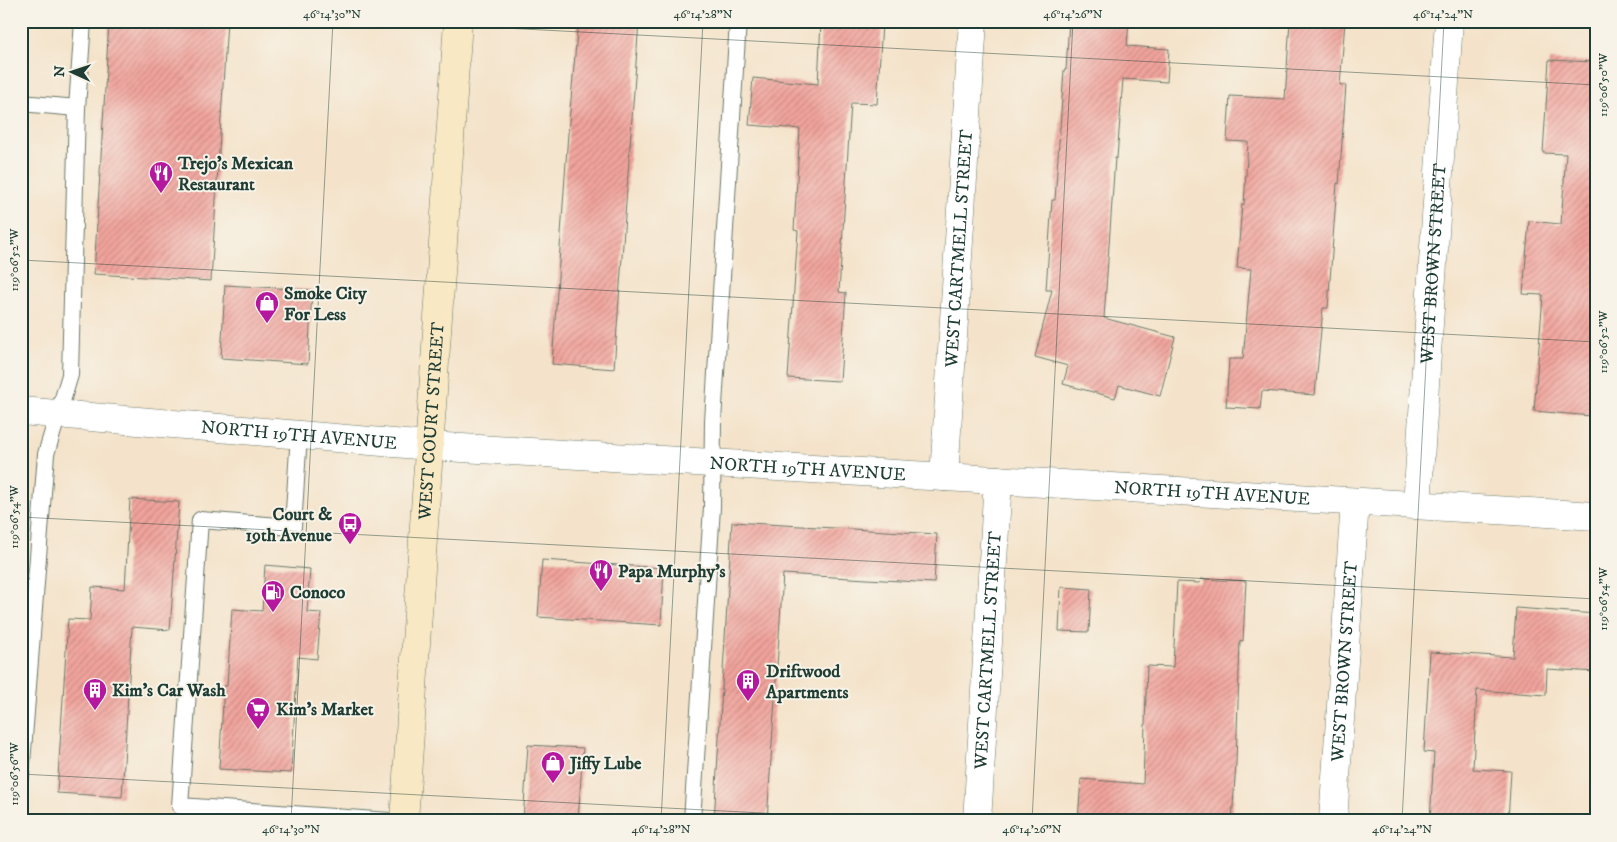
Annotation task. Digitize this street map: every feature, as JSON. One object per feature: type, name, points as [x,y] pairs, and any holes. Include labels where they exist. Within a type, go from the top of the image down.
[{"type":"main road","name":"WEST COURT STREET","points":[[404,821],[458,21]]},
{"type":"street","name":"WEST CARTMELL STREET","points":[[944,477],[973,21]]},
{"type":"street","name":"WEST BROWN STREET","points":[[1417,505],[1449,21]]},
{"type":"street","name":"NORTH 19TH AVENUE","points":[[21,411],[430,446],[1596,516]]},
{"type":"street","name":"WEST CARTMELL STREET","points":[[977,821],[998,480]]},
{"type":"street","name":"WEST BROWN STREET","points":[[1334,821],[1355,502]]},
{"type":"lane","points":[[21,776],[46,454],[70,375],[76,108],[83,21]]},
{"type":"lane","points":[[692,821],[712,507],[714,412],[738,21]]},
{"type":"lane","points":[[21,103],[76,108]]},
{"type":"lane","points":[[299,434],[293,526],[200,520],[180,806],[389,821]]},
{"type":"building","points":[[109,21],[227,21],[211,281],[94,274]]},
{"type":"building","points":[[578,21],[639,21],[614,369],[552,364],[568,133]]},
{"type":"building","points":[[821,21],[882,23],[877,104],[851,103],[839,292],[846,293],[840,381],[788,378],[798,231],[794,230],[800,129],[749,125],[753,78],[818,84]]},
{"type":"building","points":[[1069,21],[1129,21],[1127,46],[1169,49],[1167,82],[1123,79],[1117,158],[1115,158],[1104,318],[1175,337],[1160,396],[1119,385],[1115,398],[1063,384],[1068,366],[1035,357],[1052,290],[1046,290],[1052,200],[1055,200]]},
{"type":"building","points":[[1290,21],[1345,21],[1340,85],[1346,85],[1339,184],[1337,183],[1328,308],[1323,308],[1315,395],[1262,391],[1260,409],[1226,407],[1229,359],[1243,359],[1251,269],[1237,268],[1248,142],[1227,141],[1230,96],[1285,99]]},
{"type":"building","points":[[1549,60],[1596,62],[1596,369],[1592,416],[1534,411],[1543,295],[1523,294],[1529,221],[1561,224],[1566,154],[1543,153]]},
{"type":"building","name":"Smoke City For Less","points":[[225,285],[312,290],[308,364],[221,358]]},
{"type":"building","name":"Kim's Car Wash","points":[[130,499],[179,502],[170,630],[132,627],[122,797],[57,793],[68,619],[90,620],[92,587],[125,589]]},
{"type":"building","name":"Driftwood Apartments","points":[[732,522],[937,534],[934,583],[783,574],[767,821],[714,821]]},
{"type":"building","name":"Papa Murphy's","points":[[542,560],[664,568],[661,625],[538,617]]},
{"type":"building","points":[[265,565],[310,569],[307,612],[321,613],[317,659],[298,657],[291,773],[219,769],[224,686],[227,686],[232,609],[262,611]]},
{"type":"building","points":[[1201,579],[1246,581],[1243,641],[1240,640],[1232,821],[1078,821],[1081,779],[1143,784],[1147,666],[1173,667],[1177,582],[1200,583]]},
{"type":"building","points":[[1061,587],[1091,589],[1089,632],[1059,631]]},
{"type":"building","points":[[1516,608],[1596,614],[1596,672],[1547,669],[1546,695],[1477,690],[1473,769],[1511,771],[1508,821],[1430,821],[1434,753],[1424,752],[1430,652],[1513,657]]},
{"type":"building","name":"Jiffy Lube","points":[[528,745],[583,748],[578,821],[523,821]]},
{"type":"place","name":"Trejo's Mexican Restaurant","points":[[161,194]]},
{"type":"place","name":"Smoke City For Less","points":[[267,324]]},
{"type":"place","name":"Court & 19th Avenue","points":[[350,545]]},
{"type":"place","name":"Papa Murphy's","points":[[601,592]]},
{"type":"place","name":"Conoco","points":[[273,613]]},
{"type":"place","name":"Driftwood Apartments","points":[[748,702]]},
{"type":"place","name":"Kim's Car Wash","points":[[95,711]]},
{"type":"place","name":"Kim's Market","points":[[258,730]]},
{"type":"place","name":"Jiffy Lube","points":[[553,784]]}]
